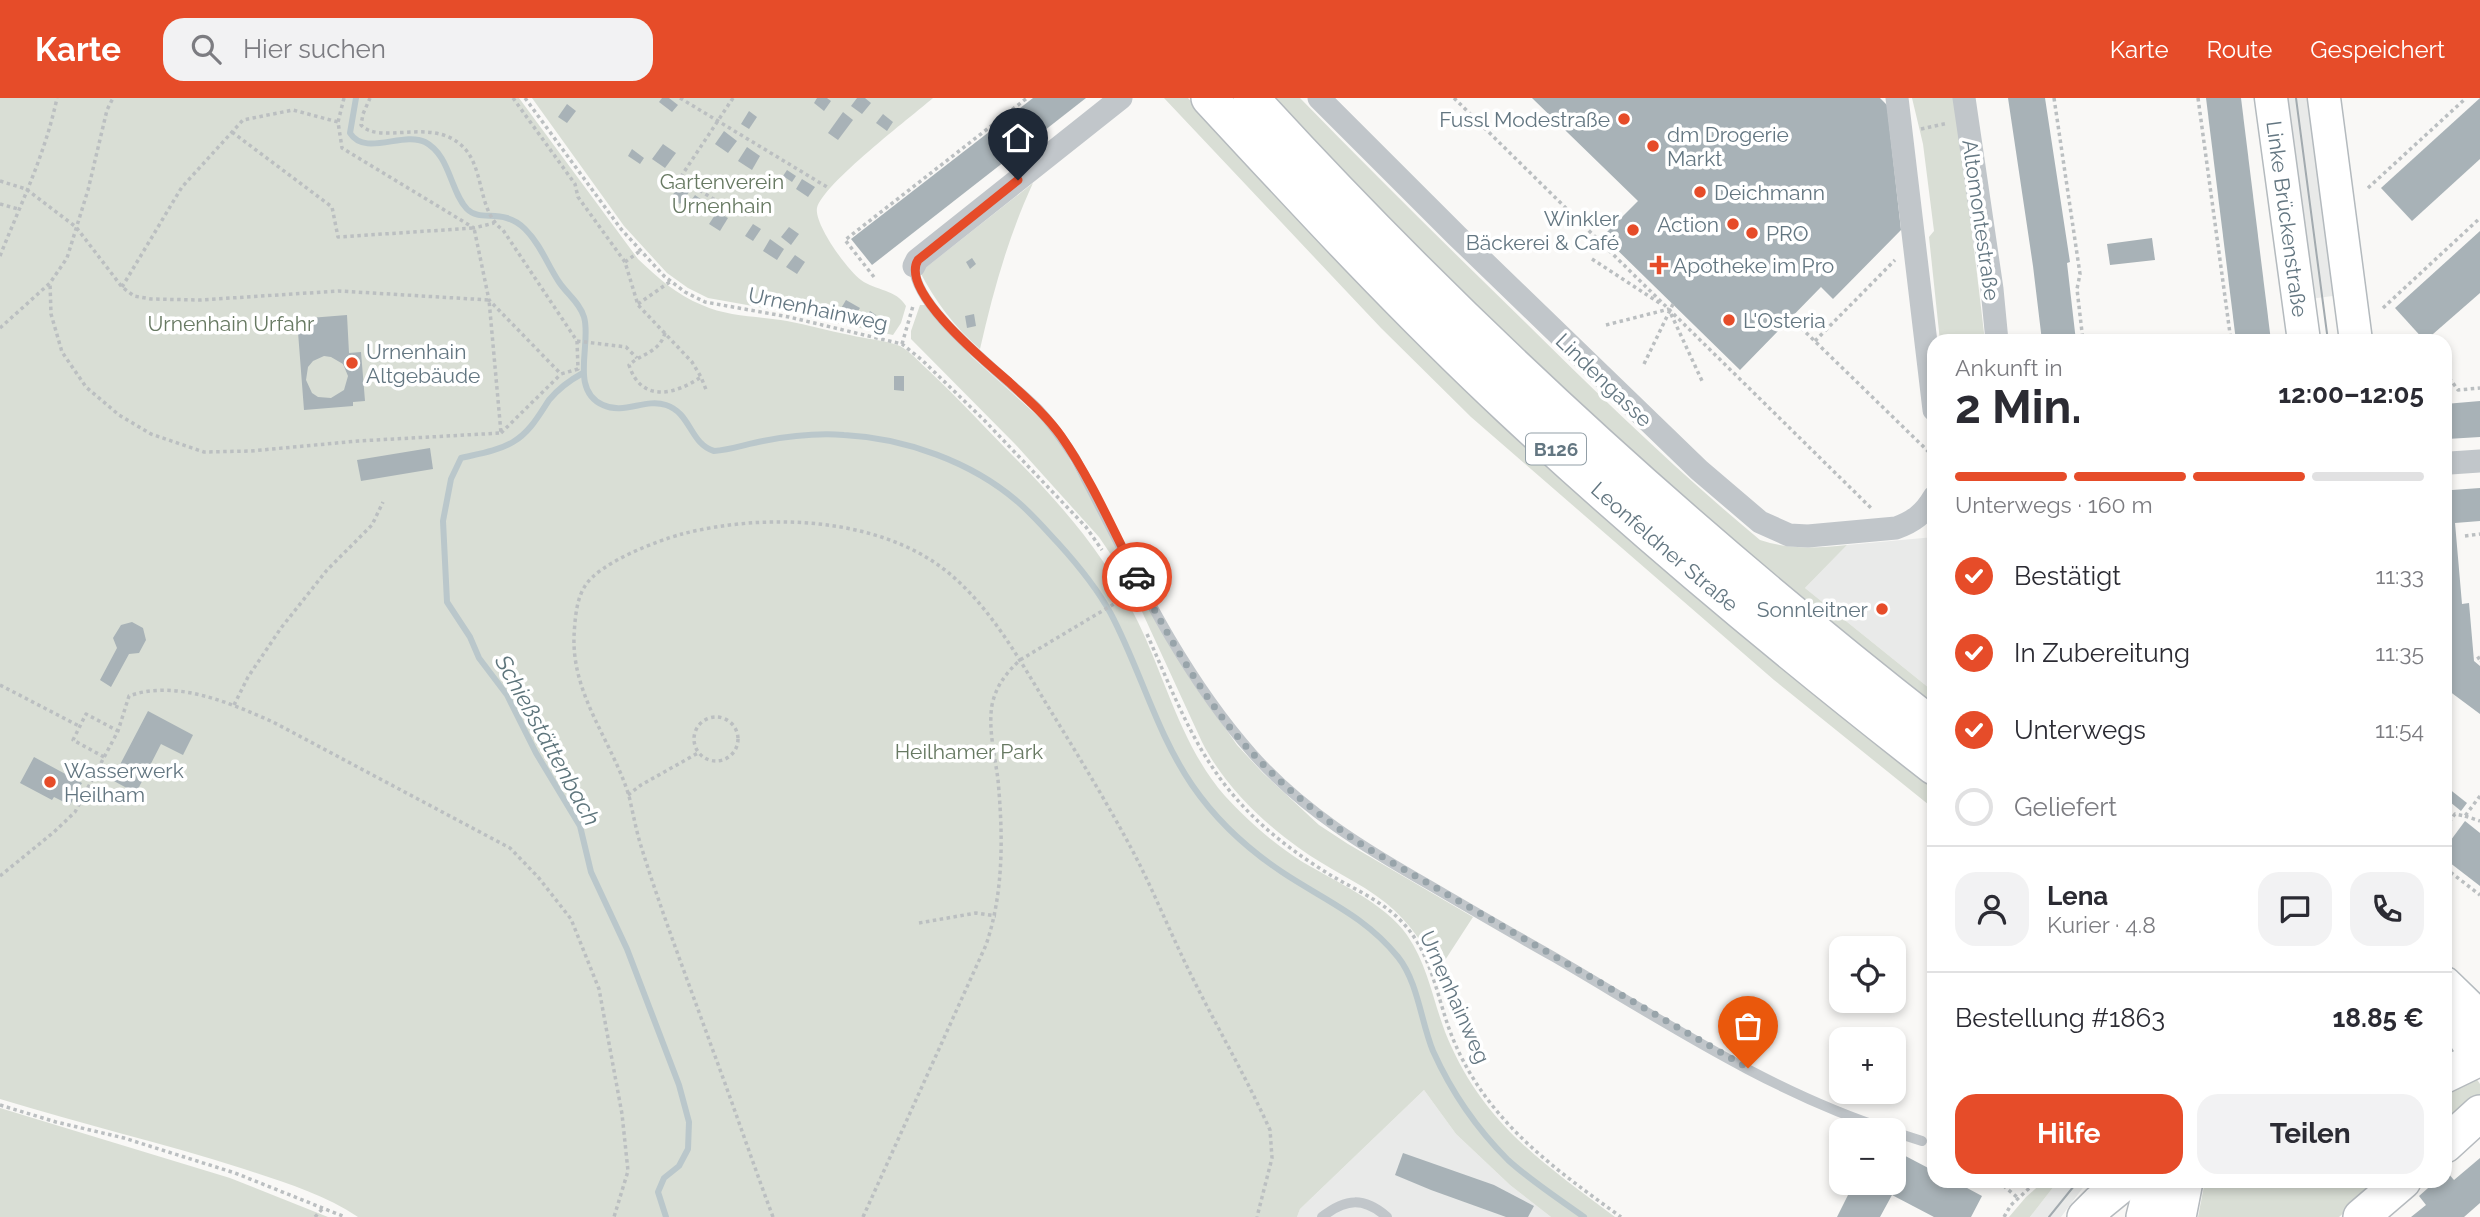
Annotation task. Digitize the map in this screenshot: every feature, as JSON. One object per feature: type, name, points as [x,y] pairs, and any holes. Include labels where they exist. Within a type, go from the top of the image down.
[{"type":"main road","name":"Leonfeldner Straße","points":[[1209,98],[1366,264],[1510,407],[1681,563],[1842,696],[1927,762]]},
{"type":"main road","name":"Leonfeldner Straße","points":[[1251,98],[1394,248],[1597,444],[1796,616],[1927,721]]},
{"type":"main road","name":"Linke Brückenstraße","points":[[2271,98],[2303,334]]},
{"type":"main road","points":[[2324,98],[2355,334]]},
{"type":"main road","points":[[2452,991],[2480,1017]]},
{"type":"main road","points":[[2452,1018],[2480,1057],[2452,1071]]},
{"type":"main road","points":[[2452,1139],[2480,1113]]},
{"type":"main road","points":[[2085,1217],[2117,1188]]},
{"type":"main road","points":[[2144,1217],[2151,1188]]},
{"type":"main road","points":[[2178,1217],[2184,1188]]},
{"type":"main road","points":[[2361,1217],[2395,1188]]},
{"type":"street","points":[[914,266],[918,260],[1121,98]]},
{"type":"street","name":"Lindengasse","points":[[1319,98],[1673,446],[1760,522],[1788,535],[1808,536],[1896,528],[1909,523],[1927,508]]},
{"type":"street","points":[[1897,98],[1927,351]]},
{"type":"street","name":"Altomontestraße","points":[[1965,109],[1996,334]]},
{"type":"street","points":[[2452,463],[2480,461]]},
{"type":"lane","points":[[914,266],[914,277],[921,291],[971,349],[1040,411],[1060,434],[1155,610],[1210,698],[1253,755],[1308,806],[1367,848],[1702,1043],[1816,1102],[1857,1118]]},
{"type":"lane","points":[[1906,1136],[1922,1141]]},
{"type":"lane","points":[[1322,1217],[1334,1208],[1354,1202],[1373,1205],[1387,1217]]},
{"type":"path","points":[[0,256],[3,242],[38,168],[57,98]]},
{"type":"path","points":[[0,328],[50,283],[67,258],[88,190],[107,110],[113,98]]},
{"type":"path","points":[[344,98],[338,122],[342,148],[474,228],[489,300],[501,433]]},
{"type":"path","points":[[50,283],[51,314],[62,352],[86,387],[118,415],[151,435],[204,452],[251,452],[358,441],[501,433],[561,374],[578,369],[577,341],[503,230],[494,223],[472,160],[461,144],[443,134],[421,130],[379,134],[367,131],[361,125],[362,114],[370,98]]},
{"type":"path","points":[[513,98],[575,184],[578,197],[625,262],[638,305],[692,362],[707,392]]},
{"type":"path","name":"Urnenhainweg","points":[[525,98],[639,251],[671,281],[705,302],[789,317],[902,345],[922,360],[985,421],[1086,527],[1102,550]]},
{"type":"path","points":[[680,98],[827,187]]},
{"type":"path","points":[[733,98],[680,178],[734,212]]},
{"type":"path","points":[[874,278],[845,240],[1027,98]]},
{"type":"path","points":[[1454,98],[1878,515]]},
{"type":"path","points":[[2054,98],[2080,274],[2077,289],[2081,334]]},
{"type":"path","points":[[2198,98],[2230,334]]},
{"type":"path","points":[[2368,188],[2465,100]]},
{"type":"path","points":[[1916,130],[1965,109]]},
{"type":"path","points":[[122,287],[182,187],[243,120],[293,110],[338,122]]},
{"type":"path","points":[[232,132],[332,207],[338,237],[474,228],[494,223]]},
{"type":"path","points":[[0,181],[26,189],[76,227],[122,287],[134,296],[200,300],[340,291],[489,300],[561,374]]},
{"type":"path","points":[[0,204],[18,209]]},
{"type":"path","points":[[2383,308],[2480,218]]},
{"type":"path","points":[[1815,341],[1914,241]]},
{"type":"path","points":[[625,262],[639,251]]},
{"type":"path","points":[[1592,259],[1669,309],[1703,383]]},
{"type":"path","points":[[638,305],[671,281]]},
{"type":"path","points":[[902,345],[913,307],[921,291]]},
{"type":"path","points":[[1644,364],[1673,304]]},
{"type":"path","points":[[1606,325],[1669,309]]},
{"type":"path","points":[[1791,318],[1927,450]]},
{"type":"path","points":[[664,333],[662,342],[652,353],[637,358],[629,366],[633,378],[644,388],[663,393],[685,388],[701,377]]},
{"type":"path","points":[[577,341],[626,347],[637,358]]},
{"type":"path","points":[[2452,382],[2458,390],[2480,388]]},
{"type":"path","points":[[234,705],[248,677],[281,628],[327,570],[372,525],[383,502]]},
{"type":"path","points":[[774,1217],[670,935],[628,795],[613,755],[577,677],[574,654],[578,607],[585,585],[604,568],[675,536],[699,530],[771,522],[814,523],[886,538],[911,548],[945,570],[974,598],[1020,660],[1131,847],[1181,955],[1270,1130],[1272,1157],[1257,1217]]},
{"type":"path","points":[[2465,536],[2480,534]]},
{"type":"path","points":[[863,1217],[986,945],[996,916],[1000,876],[998,783],[992,707],[997,689],[1007,673],[1020,660],[1130,595],[1133,601]]},
{"type":"path","name":"Urnenhainweg","points":[[1144,627],[1195,740],[1226,788],[1264,828],[1328,874],[1385,908],[1403,923],[1431,970],[1453,1039],[1484,1094],[1524,1142],[1621,1217]]},
{"type":"path","points":[[0,685],[80,727]]},
{"type":"path","points":[[0,876],[75,812],[118,731],[129,695],[142,691],[193,693],[234,705],[273,722],[510,848],[538,877],[571,919],[599,989],[622,1114],[628,1171],[614,1217]]},
{"type":"path","points":[[104,757],[73,740],[86,714],[118,731]]},
{"type":"path","points":[[712,717],[724,718],[735,727],[738,737],[734,751],[725,759],[713,761],[698,753],[693,740],[700,723],[712,717]]},
{"type":"path","points":[[628,795],[698,753]]},
{"type":"path","points":[[2465,816],[2480,796]]},
{"type":"path","points":[[2452,818],[2455,814],[2480,821]]},
{"type":"path","points":[[2452,873],[2480,895]]},
{"type":"path","points":[[919,923],[976,913],[996,916]]},
{"type":"path","points":[[0,1105],[235,1173],[345,1217]]},
{"type":"path","points":[[2006,1188],[2018,1198]]},
{"type":"path","points":[[2004,1217],[2029,1188]]},
{"type":"path","points":[[315,1217],[324,1207]]},
{"type":"shaded area","points":[[2283,98],[2314,98],[2340,295],[2310,299]]},
{"type":"shaded area","name":"Sonnleitner","points":[[1927,538],[1927,686],[1805,588],[1847,545]]},
{"type":"shaded area","points":[[1424,1090],[1456,1134],[1510,1185],[1551,1217],[1297,1217],[1300,1209]]},
{"type":"shaded area","points":[[2053,1188],[2083,1188],[2061,1217],[2030,1217]]},
{"type":"green space","points":[[0,98],[519,98],[638,259],[676,291],[722,312],[787,321],[888,342],[904,348],[951,392],[1037,481],[1100,556],[1138,622],[1186,735],[1210,777],[1225,796],[1281,847],[1372,903],[1397,923],[1422,962],[1452,1048],[1484,1101],[1502,1123],[1543,1162],[1615,1217],[1551,1217],[1510,1185],[1456,1134],[1424,1090],[1300,1209],[1297,1217],[358,1217],[317,1195],[244,1169],[0,1099]]},
{"type":"green space","name":"Gartenverein Urnenhain","points":[[532,98],[933,98],[835,183],[817,208],[817,215],[826,235],[855,275],[867,284],[902,300],[906,306],[901,323],[893,335],[708,298],[688,288],[667,273],[624,226]]},
{"type":"green space","points":[[1164,98],[1188,98],[1245,162],[1528,444],[1693,595],[1927,781],[1927,803],[1774,680],[1471,417],[1381,328]]},
{"type":"green space","points":[[1272,98],[1300,98],[1612,407],[1760,540],[1793,547],[1847,545],[1805,588],[1927,686],[1927,703],[1699,516],[1453,286]]},
{"type":"green space","points":[[1912,98],[1953,98],[1962,148],[1984,334],[1939,334],[1929,237],[1934,231],[1923,144]]},
{"type":"green space","points":[[1033,183],[1002,265],[980,349],[946,314],[920,272]]},
{"type":"green space","points":[[920,305],[925,305],[972,357],[1040,418],[1060,442],[1199,691],[1237,745],[1319,825],[1473,917],[1438,971],[1416,934],[1394,910],[1376,895],[1309,855],[1285,837],[1244,801],[1221,773],[1202,742],[1126,577],[1099,537],[1015,444],[911,339]]},
{"type":"green space","points":[[2476,1078],[2480,1084],[2480,1095],[2452,1119],[2452,1087]]},
{"type":"green space","points":[[0,1108],[230,1178],[328,1217],[0,1217]]},
{"type":"green space","points":[[2036,1188],[2053,1188],[2030,1217],[2009,1217]]},
{"type":"green space","points":[[2204,1188],[2373,1188],[2339,1217],[2198,1217]]},
{"type":"building","points":[[662,98],[669,98],[678,105],[672,112],[659,102]]},
{"type":"building","points":[[817,98],[831,101],[824,111],[814,103]]},
{"type":"building","points":[[857,98],[865,98],[871,103],[862,114],[851,106]]},
{"type":"building","points":[[1033,98],[1086,98],[872,265],[851,239]]},
{"type":"building","name":"PRO","points":[[1532,98],[1880,98],[1887,105],[1901,230],[1833,299],[1821,287],[1740,370],[1603,236],[1638,201]]},
{"type":"building","points":[[2008,98],[2045,98],[2070,262],[2067,263],[2075,334],[2041,334]]},
{"type":"building","points":[[2206,98],[2241,98],[2270,334],[2235,334]]},
{"type":"building","points":[[2480,98],[2480,159],[2412,221],[2381,188]]},
{"type":"building","points":[[567,104],[576,111],[567,123],[558,117]]},
{"type":"building","points":[[749,111],[757,117],[749,129],[741,124]]},
{"type":"building","points":[[843,112],[853,120],[838,140],[828,133]]},
{"type":"building","points":[[883,114],[893,122],[887,131],[876,123]]},
{"type":"building","points":[[724,131],[737,141],[728,153],[715,144]]},
{"type":"building","points":[[663,144],[676,153],[665,168],[652,159]]},
{"type":"building","points":[[747,147],[760,156],[752,170],[738,161]]},
{"type":"building","points":[[632,149],[644,158],[640,164],[628,156]]},
{"type":"building","points":[[787,170],[796,176],[792,182],[783,176]]},
{"type":"building","points":[[802,179],[815,187],[808,197],[796,189]]},
{"type":"building","points":[[681,184],[690,191],[680,204],[671,197]]},
{"type":"building","points":[[695,195],[702,200],[696,207],[690,202]]},
{"type":"building","points":[[717,212],[728,218],[720,231],[709,224]]},
{"type":"building","points":[[753,224],[761,229],[753,241],[745,236]]},
{"type":"building","points":[[789,227],[799,234],[791,245],[781,237]]},
{"type":"building","points":[[2480,231],[2480,293],[2433,334],[2419,334],[2395,308]]},
{"type":"building","points":[[2152,238],[2155,260],[2110,265],[2107,244]]},
{"type":"building","points":[[770,239],[784,249],[777,260],[763,251]]},
{"type":"building","points":[[795,255],[805,262],[797,274],[786,267]]},
{"type":"building","points":[[972,258],[976,264],[970,269],[966,262]]},
{"type":"building","points":[[846,300],[860,308],[854,318],[840,310]]},
{"type":"building","points":[[870,311],[876,315],[872,322],[865,319]]},
{"type":"building","points":[[974,314],[976,326],[967,328],[965,316]]},
{"type":"building","name":"Urnenhain Altgebäude","points":[[347,315],[349,353],[361,352],[365,401],[353,402],[353,406],[304,410],[297,319]],"holes":[[[324,356],[343,364],[348,376],[344,390],[331,398],[318,397],[312,393],[306,380],[308,367],[313,361]]]},
{"type":"building","points":[[894,376],[904,376],[904,391],[894,390]]},
{"type":"building","points":[[2480,401],[2480,437],[2452,439],[2452,403]]},
{"type":"building","points":[[430,448],[433,469],[361,481],[357,460]]},
{"type":"building","points":[[2480,488],[2480,521],[2455,523],[2462,604],[2469,603],[2474,661],[2480,666],[2480,714],[2452,693],[2452,490]]},
{"type":"building","points":[[132,622],[143,628],[146,640],[139,653],[129,654],[111,687],[100,680],[117,648],[113,638],[121,625]]},
{"type":"building","points":[[148,711],[193,735],[183,755],[161,744],[136,793],[112,780]]},
{"type":"building","name":"Wasserwerk Heilham","points":[[34,757],[82,783],[70,805],[54,797],[52,800],[20,783]]},
{"type":"building","points":[[2452,791],[2467,803],[2461,811],[2452,804]]},
{"type":"building","points":[[2465,821],[2480,833],[2480,886],[2452,864],[2452,839]]},
{"type":"building","points":[[1403,1153],[1494,1185],[1534,1206],[1528,1217],[1506,1217],[1431,1190],[1395,1175]]},
{"type":"building","points":[[1906,1156],[1927,1167],[1927,1188],[1967,1188],[1982,1196],[1971,1217],[1934,1217],[1892,1195],[1906,1195]]},
{"type":"building","points":[[2480,1158],[2480,1203],[2464,1217],[2411,1217],[2426,1205],[2419,1196],[2428,1188],[2452,1188],[2452,1178],[2454,1180]]},
{"type":"building","points":[[1848,1195],[1892,1195],[1880,1217],[1837,1217]]},
{"type":"waterway","points":[[356,98],[350,133],[357,140],[365,143],[406,139],[425,142],[440,155],[467,209],[479,215],[517,222],[531,235],[559,282],[582,312],[586,328],[584,377],[593,398],[603,405],[611,408],[650,403],[666,405],[681,415],[700,442],[714,451],[793,436],[844,435],[890,441],[959,464],[1000,488],[1023,507],[1073,560],[1106,604],[1168,744],[1201,798],[1232,833],[1256,853],[1358,919],[1398,957],[1415,990],[1433,1051],[1448,1081],[1475,1122],[1517,1168],[1584,1217]]},
{"type":"waterway","name":"Schießstättenbach","points":[[583,373],[569,381],[549,400],[534,423],[519,438],[501,448],[461,458],[451,479],[443,521],[447,602],[470,637],[479,658],[507,695],[536,753],[580,826],[591,872],[627,949],[679,1085],[689,1122],[688,1149],[679,1166],[664,1178],[658,1192],[666,1217]]},
{"type":"tram line","points":[[2296,98],[2327,334]]},
{"type":"tram line","points":[[2049,1217],[2072,1188]]},
{"type":"way so far","points":[[1137,577],[1173,641],[1228,724],[1253,755],[1308,806],[1367,848],[1748,1068]]},
{"type":"place","name":"Fussl Modestraße","points":[[1624,119]]},
{"type":"place","name":"dm Drogerie Markt","points":[[1653,146]]},
{"type":"place","name":"Deichmann","points":[[1700,192]]},
{"type":"place","name":"Action","points":[[1733,224]]},
{"type":"place","name":"Winkler Bäckerei & Café","points":[[1633,230]]},
{"type":"place","name":"PRO","points":[[1752,233]]},
{"type":"place","name":"Apotheke im Pro","points":[[1659,265]]},
{"type":"place","name":"L'Osteria","points":[[1729,320]]},
{"type":"place","name":"Urnenhain Altgebäude","points":[[352,363]]},
{"type":"place","name":"Sonnleitner","points":[[1882,609]]},
{"type":"place","name":"Wasserwerk Heilham","points":[[50,782]]},
{"type":"route","points":[[1018,180],[918,260],[914,266],[914,277],[927,300],[955,332],[1040,411],[1060,434],[1137,577]]},
{"type":"park label","name":"Urnenhain Urfahr","points":[[231,323]]},
{"type":"park label","name":"Heilhamer Park","points":[[969,751]]}]
